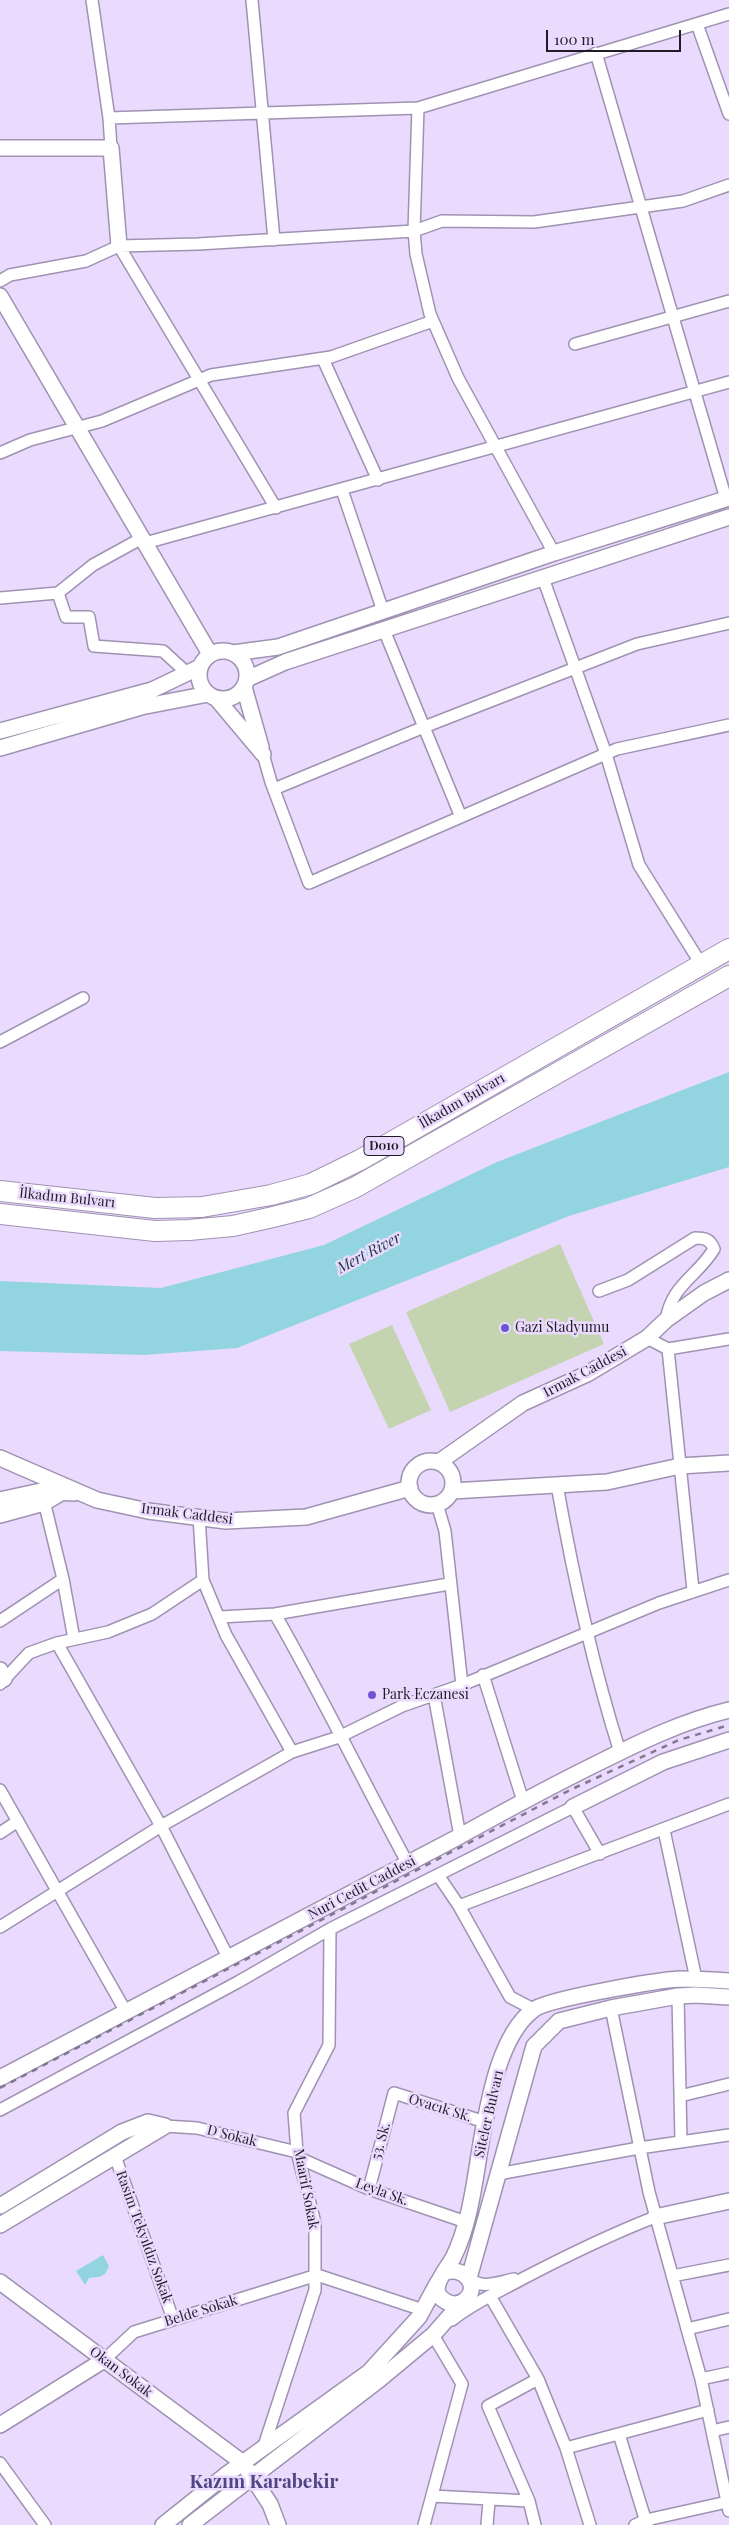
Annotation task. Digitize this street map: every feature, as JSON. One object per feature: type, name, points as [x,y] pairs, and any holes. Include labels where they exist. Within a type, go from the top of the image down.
[{"type":"highway","name":"İlkadım Bulvarı","points":[[0,1191],[155,1208],[202,1207],[271,1195],[311,1184],[360,1160],[729,949]]},
{"type":"highway","name":"İlkadım Bulvarı","points":[[0,1214],[163,1231],[233,1226],[309,1208],[354,1188],[729,976]]},
{"type":"street","points":[[252,0],[274,240]]},
{"type":"street","points":[[96,1],[109,118],[119,246],[276,508]]},
{"type":"street","points":[[109,118],[418,108],[729,14]]},
{"type":"street","points":[[697,24],[729,114]]},
{"type":"street","points":[[0,731],[152,690],[193,670],[210,654],[225,650],[233,652],[278,647],[554,553],[728,498],[596,54]]},
{"type":"street","points":[[418,108],[414,231],[416,254],[433,321],[458,378],[554,553]]},
{"type":"street","points":[[0,148],[111,148]]},
{"type":"street","points":[[0,281],[10,275],[86,261],[119,246],[274,240],[414,231],[442,221],[534,222],[684,201],[729,185]]},
{"type":"street","points":[[0,296],[210,654]]},
{"type":"street","points":[[575,344],[729,301]]},
{"type":"street","points":[[0,453],[30,440],[102,421],[210,375],[323,359],[433,321]]},
{"type":"street","points":[[323,359],[378,480]]},
{"type":"street","points":[[0,598],[58,593],[93,565],[143,540],[276,508],[729,382]]},
{"type":"street","points":[[342,490],[383,612]]},
{"type":"street","points":[[0,748],[141,707],[212,696],[232,697],[245,683],[285,662],[728,520]]},
{"type":"street","points":[[543,578],[606,754],[639,865],[701,964]]},
{"type":"street","points":[[58,593],[66,617],[90,617],[94,646],[163,651],[193,670],[200,682],[263,754]]},
{"type":"street","points":[[274,789],[424,727],[637,644],[729,623]]},
{"type":"street","points":[[384,630],[461,817]]},
{"type":"street","points":[[233,652],[244,664],[245,683],[263,754],[309,883],[617,749],[729,725]]},
{"type":"street","points":[[0,1042],[83,998]]},
{"type":"street","points":[[599,1291],[628,1280],[695,1238],[705,1238],[712,1242],[714,1249],[707,1261],[688,1278],[668,1303],[666,1320]]},
{"type":"street","name":"Irmak Caddesi","points":[[439,1462],[524,1403],[587,1374],[647,1338],[666,1320],[729,1280]]},
{"type":"street","points":[[647,1338],[668,1349],[729,1339]]},
{"type":"street","points":[[668,1349],[693,1590]]},
{"type":"street","name":"Irmak Caddesi","points":[[0,1458],[97,1500],[226,1521],[306,1517],[410,1488]]},
{"type":"street","points":[[426,1462],[439,1462],[450,1471],[453,1477],[452,1491],[444,1501],[430,1505],[418,1500],[410,1488],[411,1475],[414,1469],[426,1462]]},
{"type":"street","points":[[452,1491],[607,1482],[680,1466],[729,1463]]},
{"type":"street","points":[[557,1485],[586,1633],[620,1752]]},
{"type":"street","points":[[0,1500],[80,1493]]},
{"type":"street","points":[[0,1515],[43,1497]]},
{"type":"street","points":[[43,1497],[63,1579],[74,1639]]},
{"type":"street","points":[[437,1504],[445,1531],[449,1584],[462,1685]]},
{"type":"street","points":[[199,1517],[203,1580],[226,1635],[292,1752]]},
{"type":"street","points":[[0,1621],[63,1579]]},
{"type":"street","points":[[1,1678],[29,1653],[57,1643],[108,1632],[152,1614],[203,1580]]},
{"type":"street","points":[[0,1927],[161,1826],[292,1752],[339,1736],[402,1706],[462,1685],[482,1675],[693,1590],[729,1580]]},
{"type":"street","points":[[220,1617],[274,1614],[449,1584]]},
{"type":"street","points":[[274,1614],[320,1692],[339,1736],[408,1864]]},
{"type":"street","points":[[57,1643],[161,1826],[228,1957]]},
{"type":"street","points":[[482,1675],[523,1801]]},
{"type":"street","points":[[434,1696],[460,1836]]},
{"type":"street","name":"Nuri Cedit Caddesi","points":[[0,2078],[408,1864],[523,1801],[620,1752],[697,1720],[729,1710]]},
{"type":"street","points":[[0,2110],[238,1982],[330,1929],[663,1762],[729,1740]]},
{"type":"street","points":[[0,1790],[126,2012]]},
{"type":"street","points":[[459,1906],[729,1804]]},
{"type":"street","points":[[572,1807],[600,1854]]},
{"type":"street","points":[[0,1833],[18,1822]]},
{"type":"street","points":[[664,1830],[696,1979]]},
{"type":"street","points":[[438,1875],[459,1906],[510,1997],[533,2009],[563,1999],[678,1979],[729,1981]]},
{"type":"street","name":"Maarif Sokak","points":[[264,2449],[280,2394],[303,2331],[315,2290],[314,2222],[298,2155],[294,2113],[329,2045],[330,1929]]},
{"type":"street","points":[[678,1996],[681,2142]]},
{"type":"street","name":"Siteler Bulvarı","points":[[469,2278],[534,2046],[559,2021],[611,2008],[678,1996],[729,1998]]},
{"type":"street","points":[[611,2008],[639,2148],[655,2216],[701,2379],[712,2431],[725,2472],[728,2507],[643,2523],[619,2434]]},
{"type":"street","name":"Siteler Bulvarı","points":[[163,2525],[243,2463],[369,2372],[424,2310],[458,2248],[466,2222],[497,2071],[516,2029],[533,2009]]},
{"type":"street","points":[[680,2096],[729,2084]]},
{"type":"street","name":"Ovacık Sk.","points":[[394,2093],[485,2122]]},
{"type":"street","name":"53. Sk.","points":[[368,2189],[394,2093]]},
{"type":"street","points":[[0,2206],[122,2132],[148,2122],[165,2126]]},
{"type":"street","points":[[0,2225],[165,2126]]},
{"type":"street","name":"D Sokak","points":[[165,2126],[197,2128],[298,2155]]},
{"type":"street","points":[[498,2174],[639,2148],[729,2135]]},
{"type":"street","name":"Leyla Sk.","points":[[298,2155],[368,2189],[466,2222]]},
{"type":"street","name":"Rasim Tekyıldız Sokak","points":[[115,2156],[173,2319]]},
{"type":"street","points":[[190,2525],[253,2478],[463,2312],[601,2238],[655,2216],[729,2201]]},
{"type":"street","points":[[672,2276],[729,2264]]},
{"type":"street","points":[[462,2302],[451,2304],[446,2302],[438,2293],[441,2278],[460,2271],[475,2284],[483,2285],[526,2277]]},
{"type":"street","points":[[316,2274],[424,2310]]},
{"type":"street","name":"Belde Sokak","points":[[0,2425],[104,2360],[134,2332],[316,2274]]},
{"type":"street","points":[[433,2336],[466,2299],[471,2289],[469,2278]]},
{"type":"street","name":"Okan Sokak","points":[[0,2282],[243,2463],[270,2504],[278,2525]]},
{"type":"street","points":[[490,2296],[538,2378],[566,2448],[590,2525]]},
{"type":"street","points":[[687,2329],[729,2319]]},
{"type":"street","points":[[424,2525],[462,2384],[433,2336]]},
{"type":"street","points":[[701,2379],[729,2373]]},
{"type":"street","points":[[536,2525],[529,2501],[488,2406],[538,2378]]},
{"type":"street","points":[[566,2448],[708,2410]]},
{"type":"street","points":[[712,2431],[729,2427]]},
{"type":"street","points":[[0,2463],[45,2525]]},
{"type":"street","points":[[432,2496],[489,2501],[529,2501]]},
{"type":"street","points":[[487,2525],[489,2501]]},
{"type":"shaded area","name":"Gazi Stadyumu","points":[[560,1244],[604,1344],[450,1412],[406,1312]]},
{"type":"shaded area","points":[[392,1325],[431,1410],[389,1429],[349,1344]]},
{"type":"water","name":"Mert River","points":[[729,1072],[729,1167],[569,1216],[237,1348],[144,1355],[0,1351],[0,1281],[161,1288],[324,1245],[497,1162]]},
{"type":"water","points":[[103,2255],[109,2266],[105,2274],[89,2278],[85,2285],[76,2271]]},
{"type":"railway","points":[[0,2088],[570,1790],[679,1740],[729,1725]]},
{"type":"place","name":"Gazi Stadyumu","points":[[505,1328]]},
{"type":"place","name":"Park Eczanesi","points":[[372,1695]]},
{"type":"district","name":"Kazım Karabekir","points":[[264,2482]]}]
